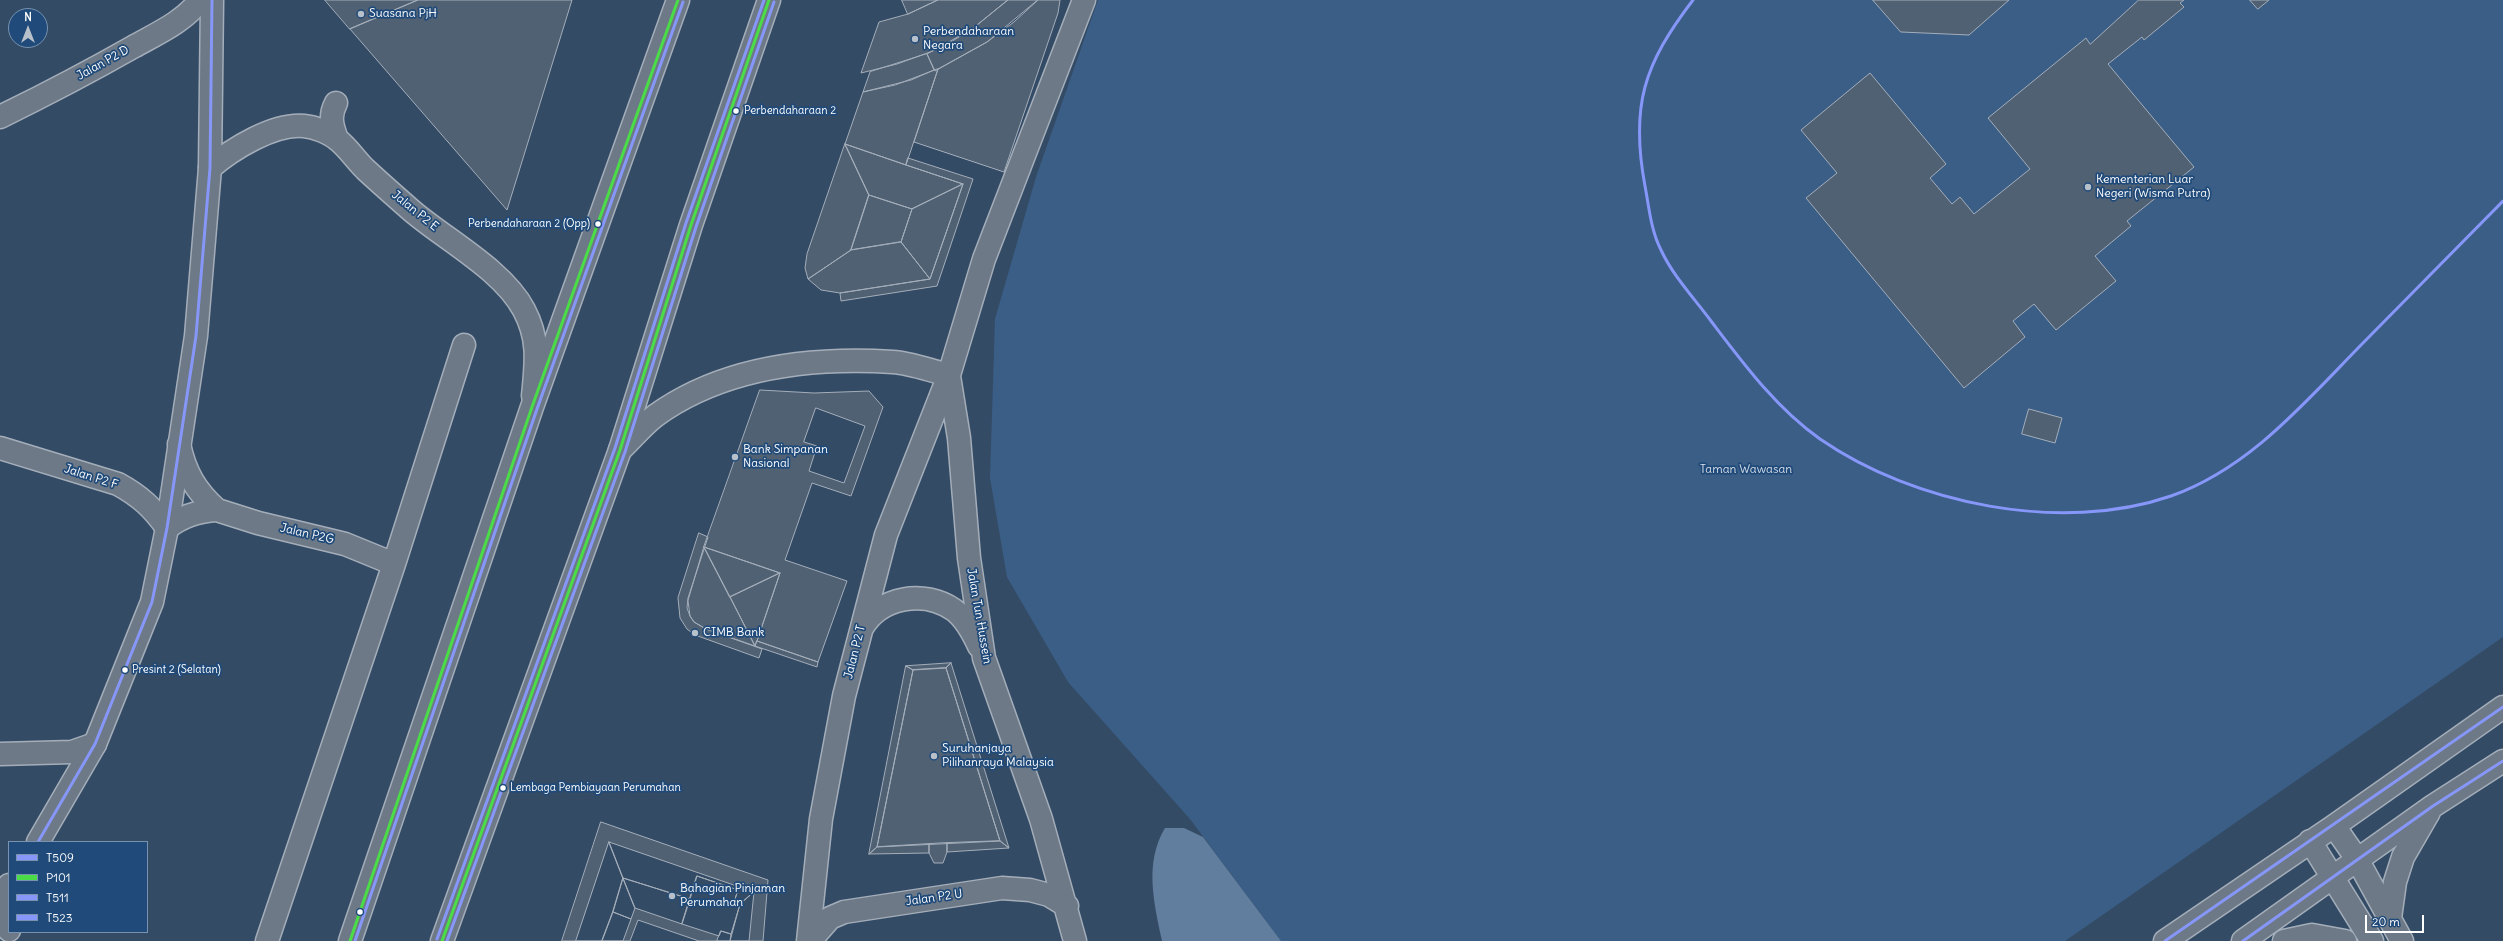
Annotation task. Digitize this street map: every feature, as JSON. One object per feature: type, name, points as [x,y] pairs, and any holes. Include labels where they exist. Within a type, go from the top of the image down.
[{"type":"street","name":"Jalan P2 D","points":[[0,117],[71,82],[175,23],[194,8],[200,0]]},
{"type":"street","points":[[39,841],[95,744],[152,602],[167,528],[196,336],[210,168],[212,0]]},
{"type":"street","points":[[350,941],[532,407],[678,0]]},
{"type":"street","points":[[442,941],[620,450],[691,225],[769,0]]},
{"type":"street","name":"Jalan P2 T","points":[[809,941],[821,819],[844,696],[859,633],[886,535],[949,375],[984,259],[1084,0]]},
{"type":"street","points":[[336,102],[331,117],[332,126],[337,139]]},
{"type":"street","name":"Jalan P2 E","points":[[210,168],[229,152],[274,130],[305,126],[322,131],[337,139],[367,170],[414,212],[480,262],[508,289],[524,309],[536,336],[532,407]]},
{"type":"street","points":[[267,941],[394,564],[464,345]]},
{"type":"street","points":[[620,450],[654,417],[670,406],[704,388],[772,367],[799,363],[894,362],[949,375]]},
{"type":"street","name":"Jalan Tun Hussein","points":[[949,375],[959,438],[970,558],[984,658],[1040,819],[1067,906],[1075,941]]},
{"type":"street","points":[[179,444],[183,463],[190,480],[201,495],[217,510]]},
{"type":"street","name":"Jalan P2 F","points":[[0,448],[118,484],[136,494],[154,509],[167,528]]},
{"type":"street","points":[[167,528],[177,520],[190,515],[217,510]]},
{"type":"street","name":"Jalan P2G","points":[[217,510],[258,523],[345,544],[394,564]]},
{"type":"street","points":[[859,633],[868,618],[883,606],[900,600],[919,598],[938,602],[954,611],[968,624],[984,658]]},
{"type":"street","points":[[2165,941],[2334,826],[2503,707]]},
{"type":"street","points":[[0,754],[72,752],[95,744]]},
{"type":"street","points":[[2243,941],[2433,806],[2503,761]]},
{"type":"street","points":[[2390,918],[2395,882],[2403,857],[2433,806]]},
{"type":"street","points":[[2334,826],[2357,859],[2402,941]]},
{"type":"street","points":[[2310,842],[2372,941]]},
{"type":"street","name":"Jalan P2 U","points":[[809,941],[830,918],[844,912],[1002,888],[1030,890],[1049,895],[1067,906]]},
{"type":"street","points":[[4,892],[2,910],[8,928]]},
{"type":"street","points":[[2284,941],[2312,935],[2345,941]]},
{"type":"green space","name":"Taman Wawasan","points":[[1098,0],[2503,0],[2503,637],[2065,941],[1281,941],[1190,819],[1068,682],[1007,577],[990,478],[995,319],[1036,177]]},
{"type":"shaded area","points":[[1165,828],[1184,828],[1203,837],[1281,941],[1162,941],[1154,898],[1153,869],[1159,841]]},
{"type":"building","name":"Suasana PjH","points":[[325,0],[418,0],[350,29]]},
{"type":"building","points":[[418,0],[572,0],[507,210],[350,29]]},
{"type":"building","points":[[902,0],[938,0],[908,14]]},
{"type":"building","name":"Perbendaharaan Negara","points":[[938,0],[1008,0],[972,29],[941,48],[897,64],[861,73],[879,22],[908,14]]},
{"type":"building","points":[[1008,0],[1038,0],[1014,22],[987,42],[935,71],[927,54],[972,29]]},
{"type":"building","points":[[1038,0],[1060,0],[1058,13],[1004,172],[914,142],[938,69],[987,42]]},
{"type":"building","points":[[1873,0],[2009,0],[1969,35],[1901,32]]},
{"type":"building","name":"Kementerian Luar Negeri (Wisma Putra)","points":[[2139,0],[2184,0],[2180,3],[2184,7],[2144,40],[2142,37],[2108,64],[2194,167],[2127,221],[2131,226],[2095,256],[2116,281],[2056,330],[2034,304],[2013,321],[2025,337],[1964,388],[1806,198],[1837,173],[1801,130],[1870,73],[1946,164],[1930,178],[1952,204],[1960,197],[1974,214],[2030,169],[1988,118],[2086,38],[2090,44]]},
{"type":"building","points":[[2250,0],[2269,0],[2258,9]]},
{"type":"building","points":[[927,54],[934,70],[911,80],[863,92],[870,72]]},
{"type":"building","points":[[938,69],[906,165],[845,144],[863,92],[895,85]]},
{"type":"building","points":[[845,144],[963,184],[912,209],[869,195]]},
{"type":"building","points":[[845,144],[869,195],[851,250],[808,279],[805,268],[807,254]]},
{"type":"building","points":[[908,158],[973,179],[937,286],[841,301],[840,293],[930,279],[963,184],[906,165]]},
{"type":"building","points":[[963,184],[930,279],[901,242],[912,209]]},
{"type":"building","points":[[869,195],[912,209],[901,242],[851,250]]},
{"type":"building","points":[[901,242],[930,279],[840,293],[821,290],[808,279],[851,250]]},
{"type":"building","points":[[760,390],[814,393],[869,391],[883,407],[851,496],[812,483],[785,560],[847,581],[818,662],[757,641],[780,573],[704,547]]},
{"type":"building","points":[[816,408],[865,426],[844,483],[809,471],[817,446],[804,442]]},
{"type":"building","points":[[2029,409],[2062,418],[2055,443],[2022,434]]},
{"type":"building","points":[[699,533],[708,537],[688,598],[687,608],[690,616],[694,622],[706,629],[762,649],[759,658],[695,635],[687,629],[680,618],[678,598]]},
{"type":"building","points":[[704,547],[780,573],[730,597]]},
{"type":"building","points":[[704,547],[755,646],[706,629],[694,622],[690,616],[688,601]]},
{"type":"building","points":[[780,573],[757,641],[755,646],[730,597]]},
{"type":"building","points":[[757,641],[818,662],[817,667],[755,646]]},
{"type":"building","points":[[951,663],[1009,848],[1000,841],[946,668]]},
{"type":"building","points":[[951,663],[946,668],[913,670],[906,666]]},
{"type":"building","points":[[906,666],[913,670],[877,847],[869,854]]},
{"type":"building","name":"Suruhanjaya Pilihanraya Malaysia","points":[[946,668],[1000,841],[877,847],[913,670]]},
{"type":"building","name":"Bahagian Pinjaman Perumahan","points":[[601,822],[768,880],[763,941],[699,941],[638,920],[630,941],[562,941]]},
{"type":"building","points":[[1000,841],[1009,848],[947,852],[947,843]]},
{"type":"building","points":[[609,842],[623,878],[613,912],[602,941],[576,941]]},
{"type":"building","points":[[609,842],[754,892],[740,904],[734,902],[738,890],[697,876],[690,899],[623,878]]},
{"type":"building","points":[[947,843],[947,852],[943,863],[934,863],[929,853],[929,844]]},
{"type":"building","points":[[929,844],[929,853],[869,854],[877,847]]},
{"type":"building","points":[[697,876],[738,890],[734,902],[740,904],[731,934],[721,931],[719,936],[682,924]]},
{"type":"building","points":[[623,878],[690,899],[682,924],[635,908]]},
{"type":"building","points":[[623,878],[635,908],[631,919],[613,912]]},
{"type":"building","points":[[754,892],[749,941],[730,941],[740,904]]},
{"type":"building","points":[[613,912],[631,919],[623,941],[602,941]]},
{"type":"building","points":[[721,931],[731,934],[730,941],[717,941]]},
{"type":"transit line","name":"T509","points":[[39,841],[95,744],[152,602],[167,528],[196,336],[210,168],[212,0]]},
{"type":"transit line","name":"P101","points":[[350,941],[532,407],[678,0]]},
{"type":"transit line","name":"T523","points":[[437,939],[615,448],[686,223],[764,0]]},
{"type":"transit line","name":"P101","points":[[442,941],[620,450],[691,225],[769,0]]},
{"type":"transit line","name":"T509","points":[[1693,0],[1676,23],[1652,66],[1645,87],[1641,109],[1639,132],[1645,186],[1655,235],[1666,260],[1678,278],[1748,369],[1775,399],[1804,427],[1820,439],[1858,462],[1899,481],[1943,496],[1990,506],[2036,512],[2083,512],[2128,507],[2171,496],[2200,484],[2226,469],[2275,431],[2503,201]]},
{"type":"transit line","name":"T511","points":[[355,941],[537,409],[683,2]]},
{"type":"transit line","name":"T511","points":[[447,941],[625,452],[696,227],[774,2]]},
{"type":"transit line","name":"T509","points":[[2165,941],[2503,707]]},
{"type":"transit line","name":"T509","points":[[2243,941],[2433,806],[2503,761]]},
{"type":"place","name":"Suasana PjH","points":[[361,14]]},
{"type":"place","name":"Perbendaharaan Negara","points":[[915,39]]},
{"type":"place","name":"Perbendaharaan 2","points":[[736,111]]},
{"type":"place","name":"Kementerian Luar Negeri (Wisma Putra)","points":[[2088,187]]},
{"type":"place","name":"Perbendaharaan 2 (Opp)","points":[[598,224]]},
{"type":"place","name":"Bank Simpanan Nasional","points":[[735,457]]},
{"type":"place","name":"CIMB Bank","points":[[695,633]]},
{"type":"place","name":"Presint 2 (Selatan)","points":[[125,670]]},
{"type":"place","name":"Suruhanjaya Pilihanraya Malaysia","points":[[934,756]]},
{"type":"place","name":"Lembaga Pembiayaan Perumahan","points":[[503,788]]},
{"type":"place","name":"Bahagian Pinjaman Perumahan","points":[[672,896]]}]
